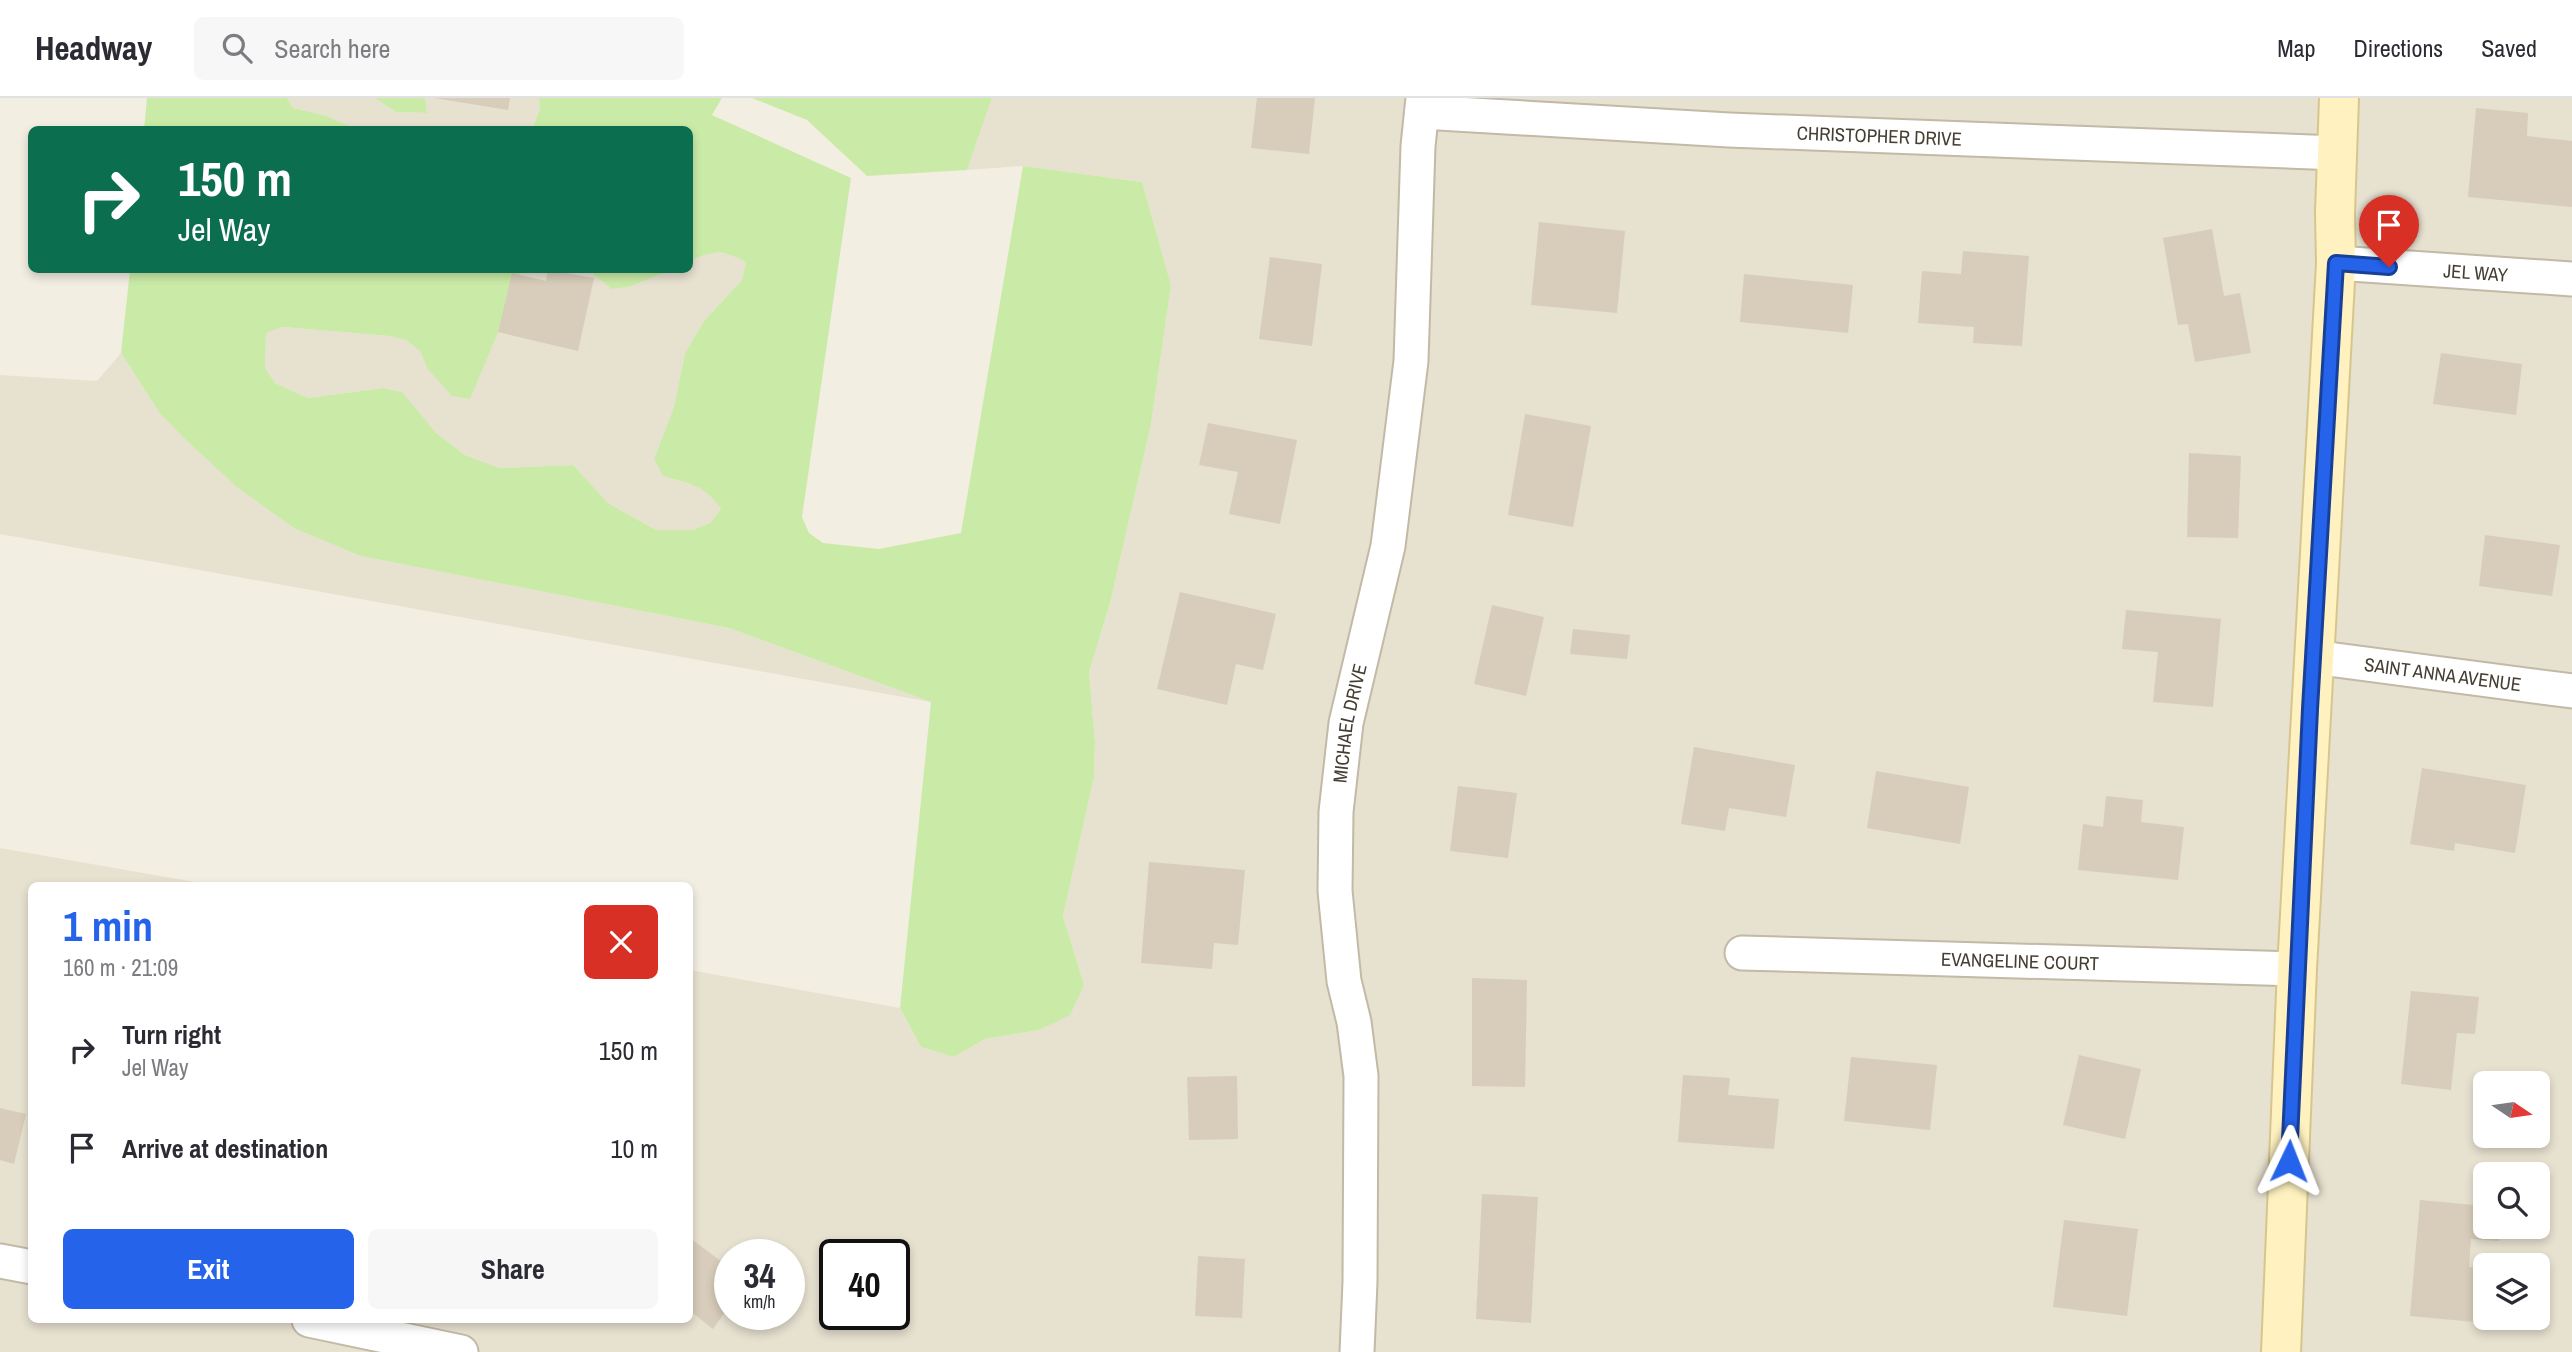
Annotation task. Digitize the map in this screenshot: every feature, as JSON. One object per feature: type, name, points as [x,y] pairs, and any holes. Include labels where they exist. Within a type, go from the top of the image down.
[{"type":"street","points":[[2281,1352],[2297,969],[2336,263],[2339,98]]},
{"type":"street","name":"CHRISTOPHER DRIVE","points":[[1423,105],[1729,130],[2338,153]]},
{"type":"street","name":"MICHAEL DRIVE","points":[[1357,1352],[1361,1076],[1354,1022],[1344,981],[1336,902],[1336,812],[1346,723],[1388,546],[1406,401],[1410,361],[1418,146],[1423,105]]},
{"type":"street","name":"JEL WAY","points":[[2336,263],[2572,279]]},
{"type":"street","name":"SAINT ANNA AVENUE","points":[[2313,657],[2572,691]]},
{"type":"street","name":"EVANGELINE COURT","points":[[1742,953],[2297,969]]},
{"type":"street","points":[[0,1261],[28,1266]]},
{"type":"street","points":[[324,1323],[461,1352]]},
{"type":"shaded area","points":[[287,98],[375,98],[396,112],[426,113],[425,98],[539,98],[540,109],[533,126],[347,126],[327,116],[293,108]]},
{"type":"shaded area","points":[[992,98],[2572,98],[2572,1352],[0,1352],[0,848],[195,882],[28,882],[28,1323],[693,1323],[693,971],[900,1008],[921,1047],[954,1057],[985,1039],[1039,1030],[1084,985],[1063,916],[1094,777],[1095,742],[1089,672],[1110,603],[1151,424],[1171,285],[1142,182],[1023,166],[967,170]]},
{"type":"shaded area","points":[[712,252],[730,254],[746,262],[742,280],[704,321],[685,353],[674,407],[654,459],[663,476],[696,485],[711,494],[721,509],[710,523],[693,530],[656,530],[608,503],[573,465],[500,468],[465,455],[436,433],[401,392],[383,388],[308,398],[275,383],[265,368],[266,333],[283,327],[389,336],[406,340],[420,351],[427,368],[520,280],[521,273],[592,273],[613,289],[629,287],[664,273],[693,273],[693,260]]},
{"type":"shaded area","points":[[121,353],[159,412],[361,556],[729,628],[931,702],[0,534],[0,375],[97,381]]},
{"type":"green space","points":[[147,98],[287,98],[293,108],[327,116],[349,126],[144,126]]},
{"type":"green space","points":[[375,98],[425,98],[427,113],[396,112]]},
{"type":"green space","points":[[539,98],[722,98],[712,115],[851,178],[802,517],[809,533],[823,543],[879,549],[961,533],[1023,166],[1142,182],[1171,285],[1151,424],[1110,603],[1089,672],[1095,742],[1094,777],[1063,916],[1084,985],[1070,1015],[1039,1030],[985,1039],[954,1057],[921,1047],[900,1008],[931,702],[729,628],[361,556],[294,528],[237,487],[184,438],[159,412],[121,353],[130,273],[521,273],[470,399],[452,396],[427,368],[420,351],[406,340],[389,336],[283,327],[266,333],[265,368],[275,383],[308,398],[383,388],[402,392],[436,433],[465,455],[500,468],[573,465],[608,503],[656,530],[693,530],[710,523],[721,509],[709,494],[689,483],[663,476],[654,459],[674,407],[685,353],[704,321],[742,280],[746,262],[718,252],[693,260],[693,126],[533,126],[540,109]]},
{"type":"green space","points":[[752,98],[992,98],[967,170],[867,176],[807,120]]},
{"type":"green space","points":[[592,273],[664,273],[629,287],[612,289]]},
{"type":"building","points":[[434,98],[510,98],[508,110]]},
{"type":"building","points":[[1257,98],[1315,98],[1309,154],[1251,148]]},
{"type":"building","points":[[2476,108],[2528,113],[2527,136],[2572,141],[2572,207],[2468,197]]},
{"type":"building","points":[[1539,222],[1625,231],[1617,313],[1531,305]]},
{"type":"building","points":[[2212,229],[2224,296],[2240,293],[2251,353],[2195,362],[2188,324],[2178,325],[2163,238]]},
{"type":"building","points":[[1963,251],[2029,256],[2022,346],[1973,343],[1974,327],[1918,323],[1922,271],[1961,274]]},
{"type":"building","points":[[1270,257],[1322,264],[1312,346],[1259,339]]},
{"type":"building","points":[[512,273],[546,281],[547,273],[594,278],[578,351],[498,332]]},
{"type":"building","points":[[1744,274],[1853,285],[1848,333],[1740,322]]},
{"type":"building","points":[[2441,353],[2522,364],[2516,415],[2433,404]]},
{"type":"building","points":[[1525,414],[1591,426],[1573,527],[1508,515]]},
{"type":"building","points":[[1208,423],[1297,440],[1280,524],[1229,514],[1238,472],[1199,465]]},
{"type":"building","points":[[2189,453],[2241,456],[2238,538],[2187,537]]},
{"type":"building","points":[[2485,535],[2560,545],[2552,596],[2479,586]]},
{"type":"building","points":[[1180,592],[1276,614],[1263,670],[1236,664],[1227,705],[1157,689]]},
{"type":"building","points":[[1492,605],[1544,617],[1526,696],[1474,684]]},
{"type":"building","points":[[2126,610],[2221,619],[2213,707],[2153,702],[2158,652],[2122,649]]},
{"type":"building","points":[[1573,629],[1630,635],[1627,659],[1570,654]]},
{"type":"building","points":[[1694,747],[1795,765],[1786,817],[1729,808],[1725,831],[1681,824]]},
{"type":"building","points":[[2422,768],[2526,785],[2515,853],[2455,843],[2454,851],[2410,844]]},
{"type":"building","points":[[1876,771],[1969,787],[1960,844],[1867,828]]},
{"type":"building","points":[[1458,786],[1517,793],[1508,858],[1450,851]]},
{"type":"building","points":[[2106,796],[2143,800],[2141,822],[2184,827],[2178,880],[2078,870],[2083,824],[2103,827]]},
{"type":"building","points":[[1149,862],[1245,870],[1238,945],[1214,943],[1212,969],[1141,963]]},
{"type":"building","points":[[1472,978],[1527,980],[1525,1087],[1472,1086]]},
{"type":"building","points":[[2411,991],[2479,997],[2475,1034],[2457,1033],[2451,1090],[2401,1084]]},
{"type":"building","points":[[2079,1055],[2141,1069],[2125,1139],[2063,1125]]},
{"type":"building","points":[[1851,1057],[1937,1065],[1930,1130],[1844,1121]]},
{"type":"building","points":[[1683,1075],[1730,1078],[1728,1095],[1779,1099],[1774,1149],[1678,1142]]},
{"type":"building","points":[[1237,1076],[1238,1139],[1189,1140],[1187,1077]]},
{"type":"building","points":[[0,1108],[26,1114],[14,1164],[0,1160]]},
{"type":"building","points":[[1482,1194],[1538,1197],[1531,1323],[1476,1319]]},
{"type":"building","points":[[2420,1200],[2473,1205],[2473,1239],[2499,1239],[2499,1241],[2471,1239],[2469,1267],[2473,1268],[2473,1322],[2410,1316]]},
{"type":"building","points":[[2064,1220],[2138,1229],[2127,1316],[2053,1307]]},
{"type":"building","points":[[693,1240],[714,1256],[714,1328],[693,1313]]},
{"type":"building","points":[[1198,1256],[1245,1259],[1242,1318],[1195,1316]]},
{"type":"route","points":[[2289,1161],[2310,709],[2336,263],[2389,267]]}]
